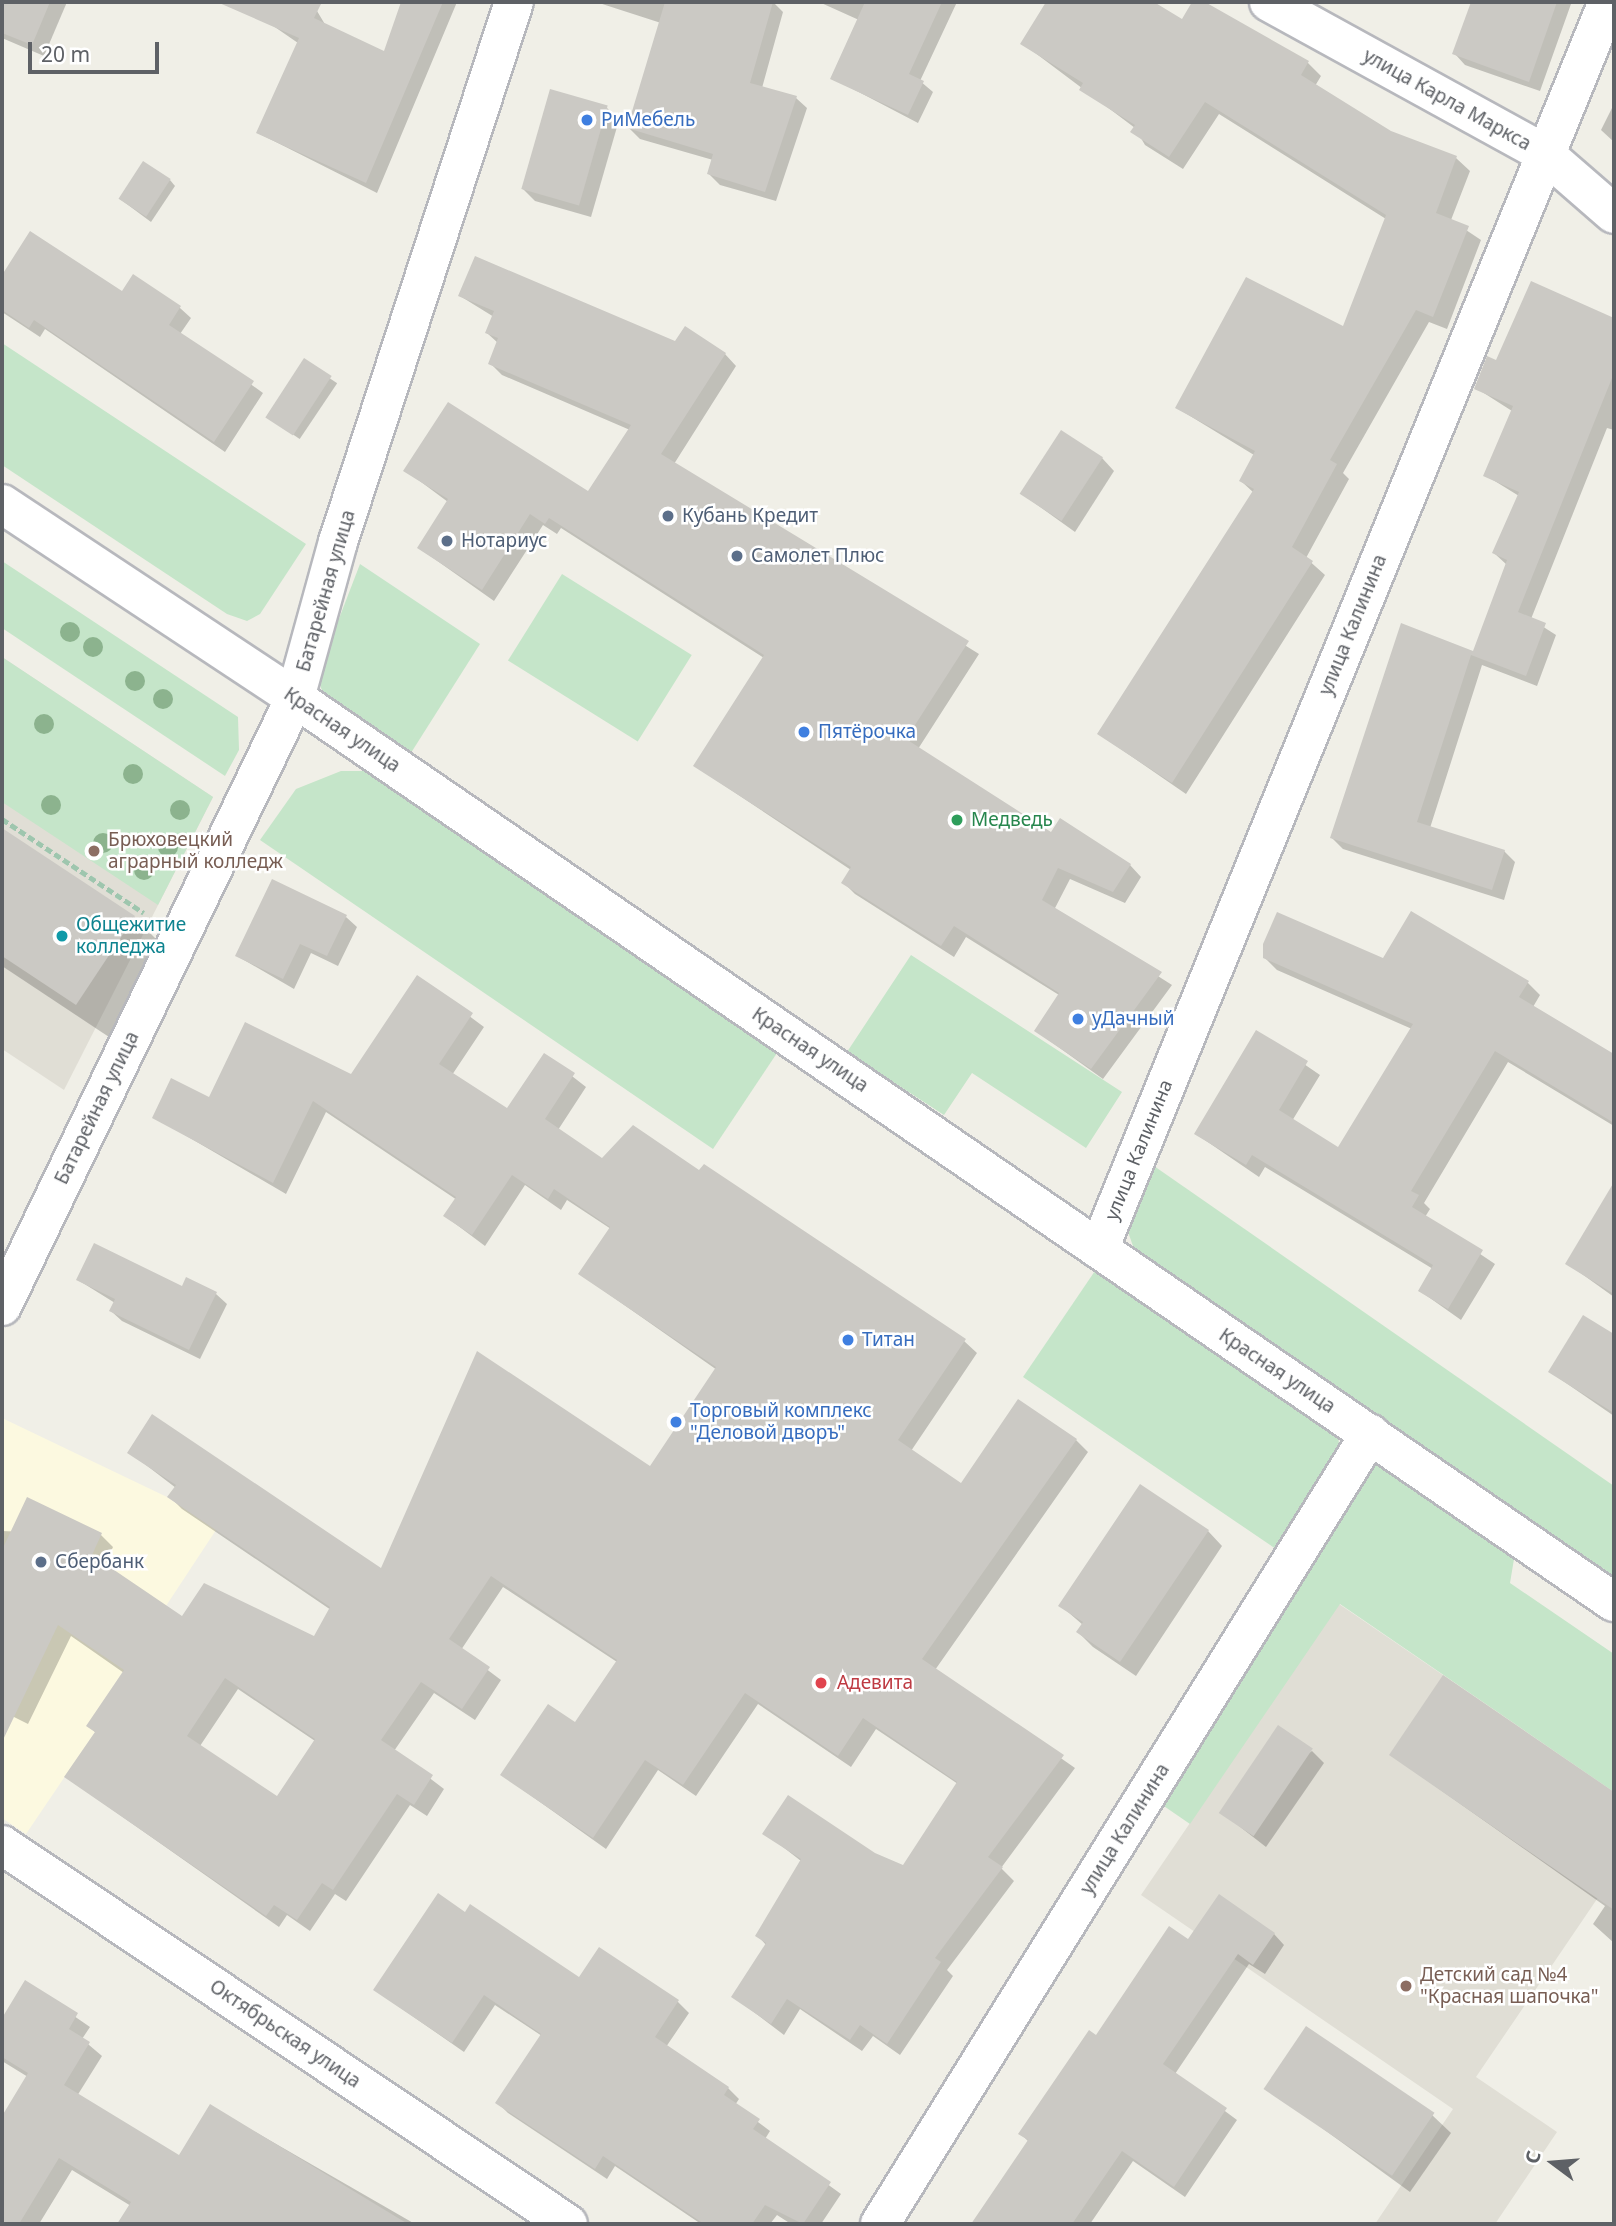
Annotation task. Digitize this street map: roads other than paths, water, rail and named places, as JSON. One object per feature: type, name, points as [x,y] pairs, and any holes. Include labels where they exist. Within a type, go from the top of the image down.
[{"type":"street","name":"Батарейная улица","points":[[2,1306],[295,698],[338,542],[514,2]]},
{"type":"street","name":"улица Карла Маркса","points":[[1269,2],[1545,154],[1614,214]]},
{"type":"street","name":"улица Калинина","points":[[1099,1249],[1608,2]]},
{"type":"street","name":"Красная улица","points":[[2,504],[295,698],[1614,1602]]},
{"type":"street","name":"улица Калинина","points":[[880,2224],[1370,1434]]},
{"type":"street","name":"Октябрьская улица","points":[[2,1845],[568,2224]]},
{"type":"place","name":"РиМебель","points":[[587,120]]},
{"type":"place","name":"Кубань Кредит","points":[[668,516]]},
{"type":"place","name":"Нотариус","points":[[447,541]]},
{"type":"place","name":"Самолет Плюс","points":[[737,556]]},
{"type":"place","name":"Пятёрочка","points":[[804,732]]},
{"type":"place","name":"Медведь","points":[[957,820]]},
{"type":"place","name":"Брюховецкий аграрный колледж","points":[[94,851]]},
{"type":"place","name":"Общежитие колледжа","points":[[62,936]]},
{"type":"place","name":"уДачный","points":[[1078,1019]]},
{"type":"place","name":"Титан","points":[[848,1340]]},
{"type":"place","name":"Торговый комплекс \"Деловой дворъ\"","points":[[676,1422]]},
{"type":"place","name":"Сбербанк","points":[[41,1562]]},
{"type":"place","name":"Адевита","points":[[821,1683]]},
{"type":"place","name":"Детский сад №4 \"Красная шапочка\"","points":[[1406,1986]]}]
